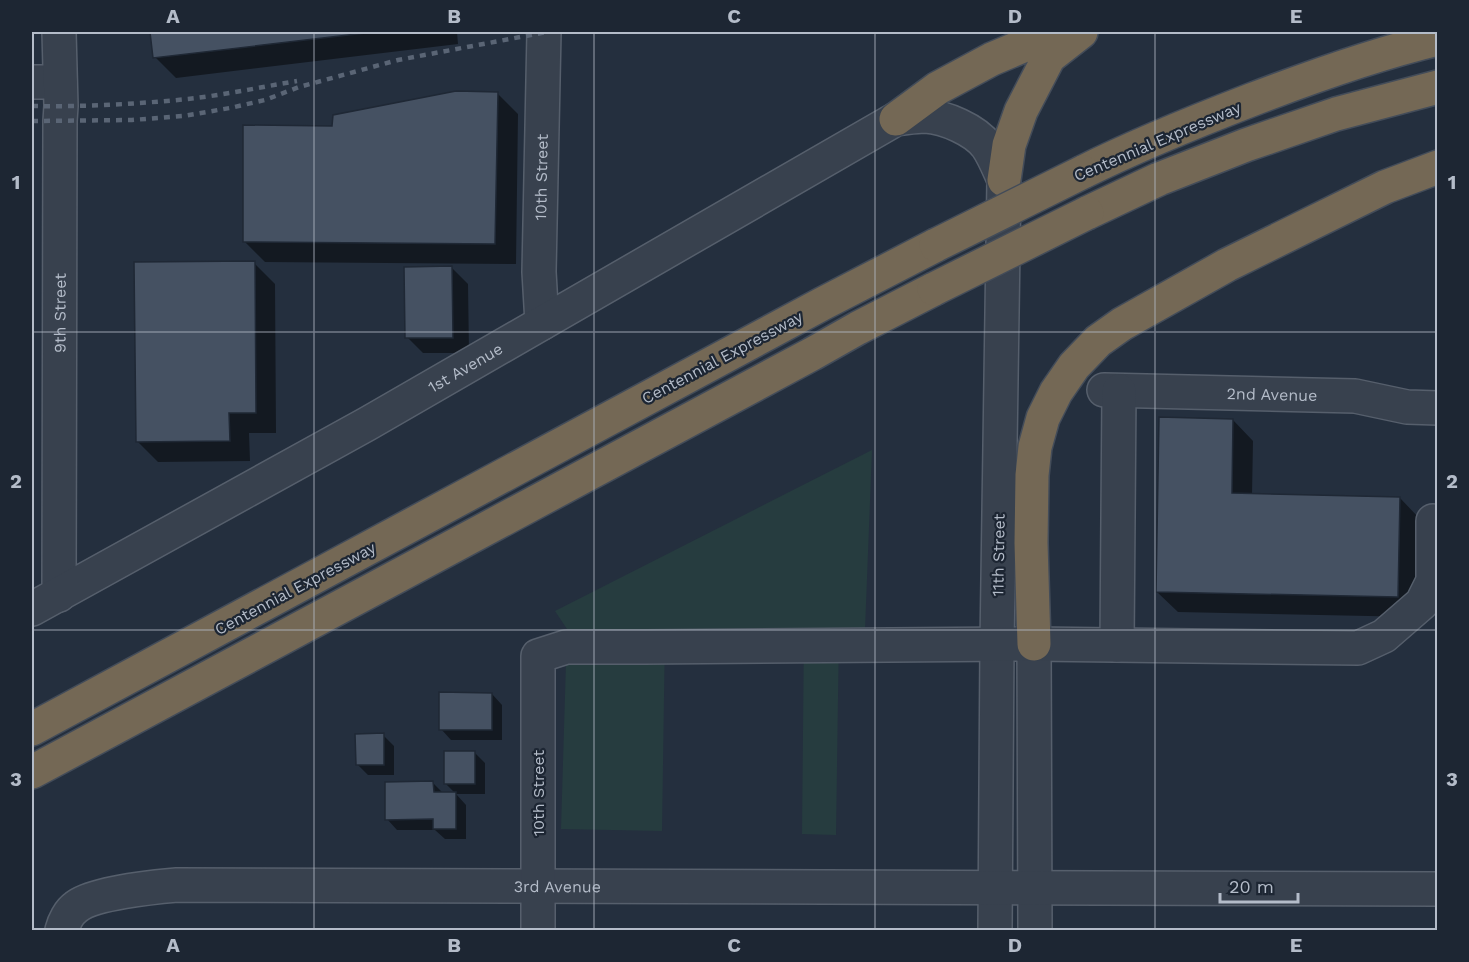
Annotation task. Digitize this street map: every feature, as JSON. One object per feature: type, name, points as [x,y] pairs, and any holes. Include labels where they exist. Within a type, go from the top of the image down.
[{"type":"highway","points":[[896,119],[938,88],[992,59],[1056,32]]},
{"type":"highway","points":[[1004,180],[1009,145],[1021,111],[1049,57],[1081,32]]},
{"type":"highway","name":"Centennial Expressway","points":[[32,729],[822,304],[1108,159],[1287,86],[1332,70],[1437,39]]},
{"type":"highway","points":[[32,772],[858,328],[1087,213],[1159,179],[1246,145],[1336,114],[1437,87]]},
{"type":"highway","points":[[1034,645],[1031,543],[1032,475],[1035,447],[1043,418],[1056,392],[1074,366],[1098,341],[1122,324],[1227,265],[1385,187],[1437,167]]},
{"type":"street","name":"9th Street","points":[[45,602],[46,82],[59,32]]},
{"type":"street","name":"10th Street","points":[[542,323],[539,272],[544,32]]},
{"type":"street","points":[[896,119],[923,116],[957,124],[987,146],[1004,180]]},
{"type":"street","name":"1st Avenue","points":[[45,602],[367,424],[896,119]]},
{"type":"street","name":"11th Street","points":[[995,930],[1004,180]]},
{"type":"street","name":"2nd Avenue","points":[[1117,645],[1112,390],[1355,396],[1407,407],[1437,408]]},
{"type":"street","points":[[997,645],[1358,648],[1384,636],[1422,603],[1433,581],[1432,521]]},
{"type":"street","name":"10th Street","points":[[537,930],[538,656],[566,647],[997,645]]},
{"type":"street","points":[[1034,645],[1035,930]]},
{"type":"street","name":"3rd Avenue","points":[[62,930],[73,909],[81,903],[146,888],[177,885],[1437,890]]},
{"type":"green space","points":[[872,450],[865,630],[839,631],[836,835],[802,834],[804,628],[665,631],[662,831],[561,829],[567,629],[555,611]]},
{"type":"building","points":[[150,32],[374,32],[153,58]]},
{"type":"building","points":[[456,91],[498,92],[495,244],[243,242],[243,125],[332,126],[333,115]]},
{"type":"building","points":[[255,261],[256,413],[229,413],[230,441],[136,442],[134,262]]},
{"type":"building","points":[[452,266],[453,338],[405,338],[404,267]]},
{"type":"building","points":[[1159,417],[1233,419],[1232,493],[1400,497],[1398,597],[1156,592]]},
{"type":"building","points":[[439,692],[492,693],[492,730],[439,730]]},
{"type":"building","points":[[384,733],[384,765],[356,765],[355,734]]},
{"type":"building","points":[[444,751],[475,751],[475,784],[444,784]]},
{"type":"building","points":[[433,781],[434,792],[456,792],[456,829],[433,829],[433,819],[385,820],[385,782]]},
{"type":"railway","points":[[32,121],[132,120],[183,116],[230,108],[265,100],[299,87],[398,60],[547,32]]},
{"type":"railway","points":[[32,106],[110,105],[188,99],[297,81]]}]
